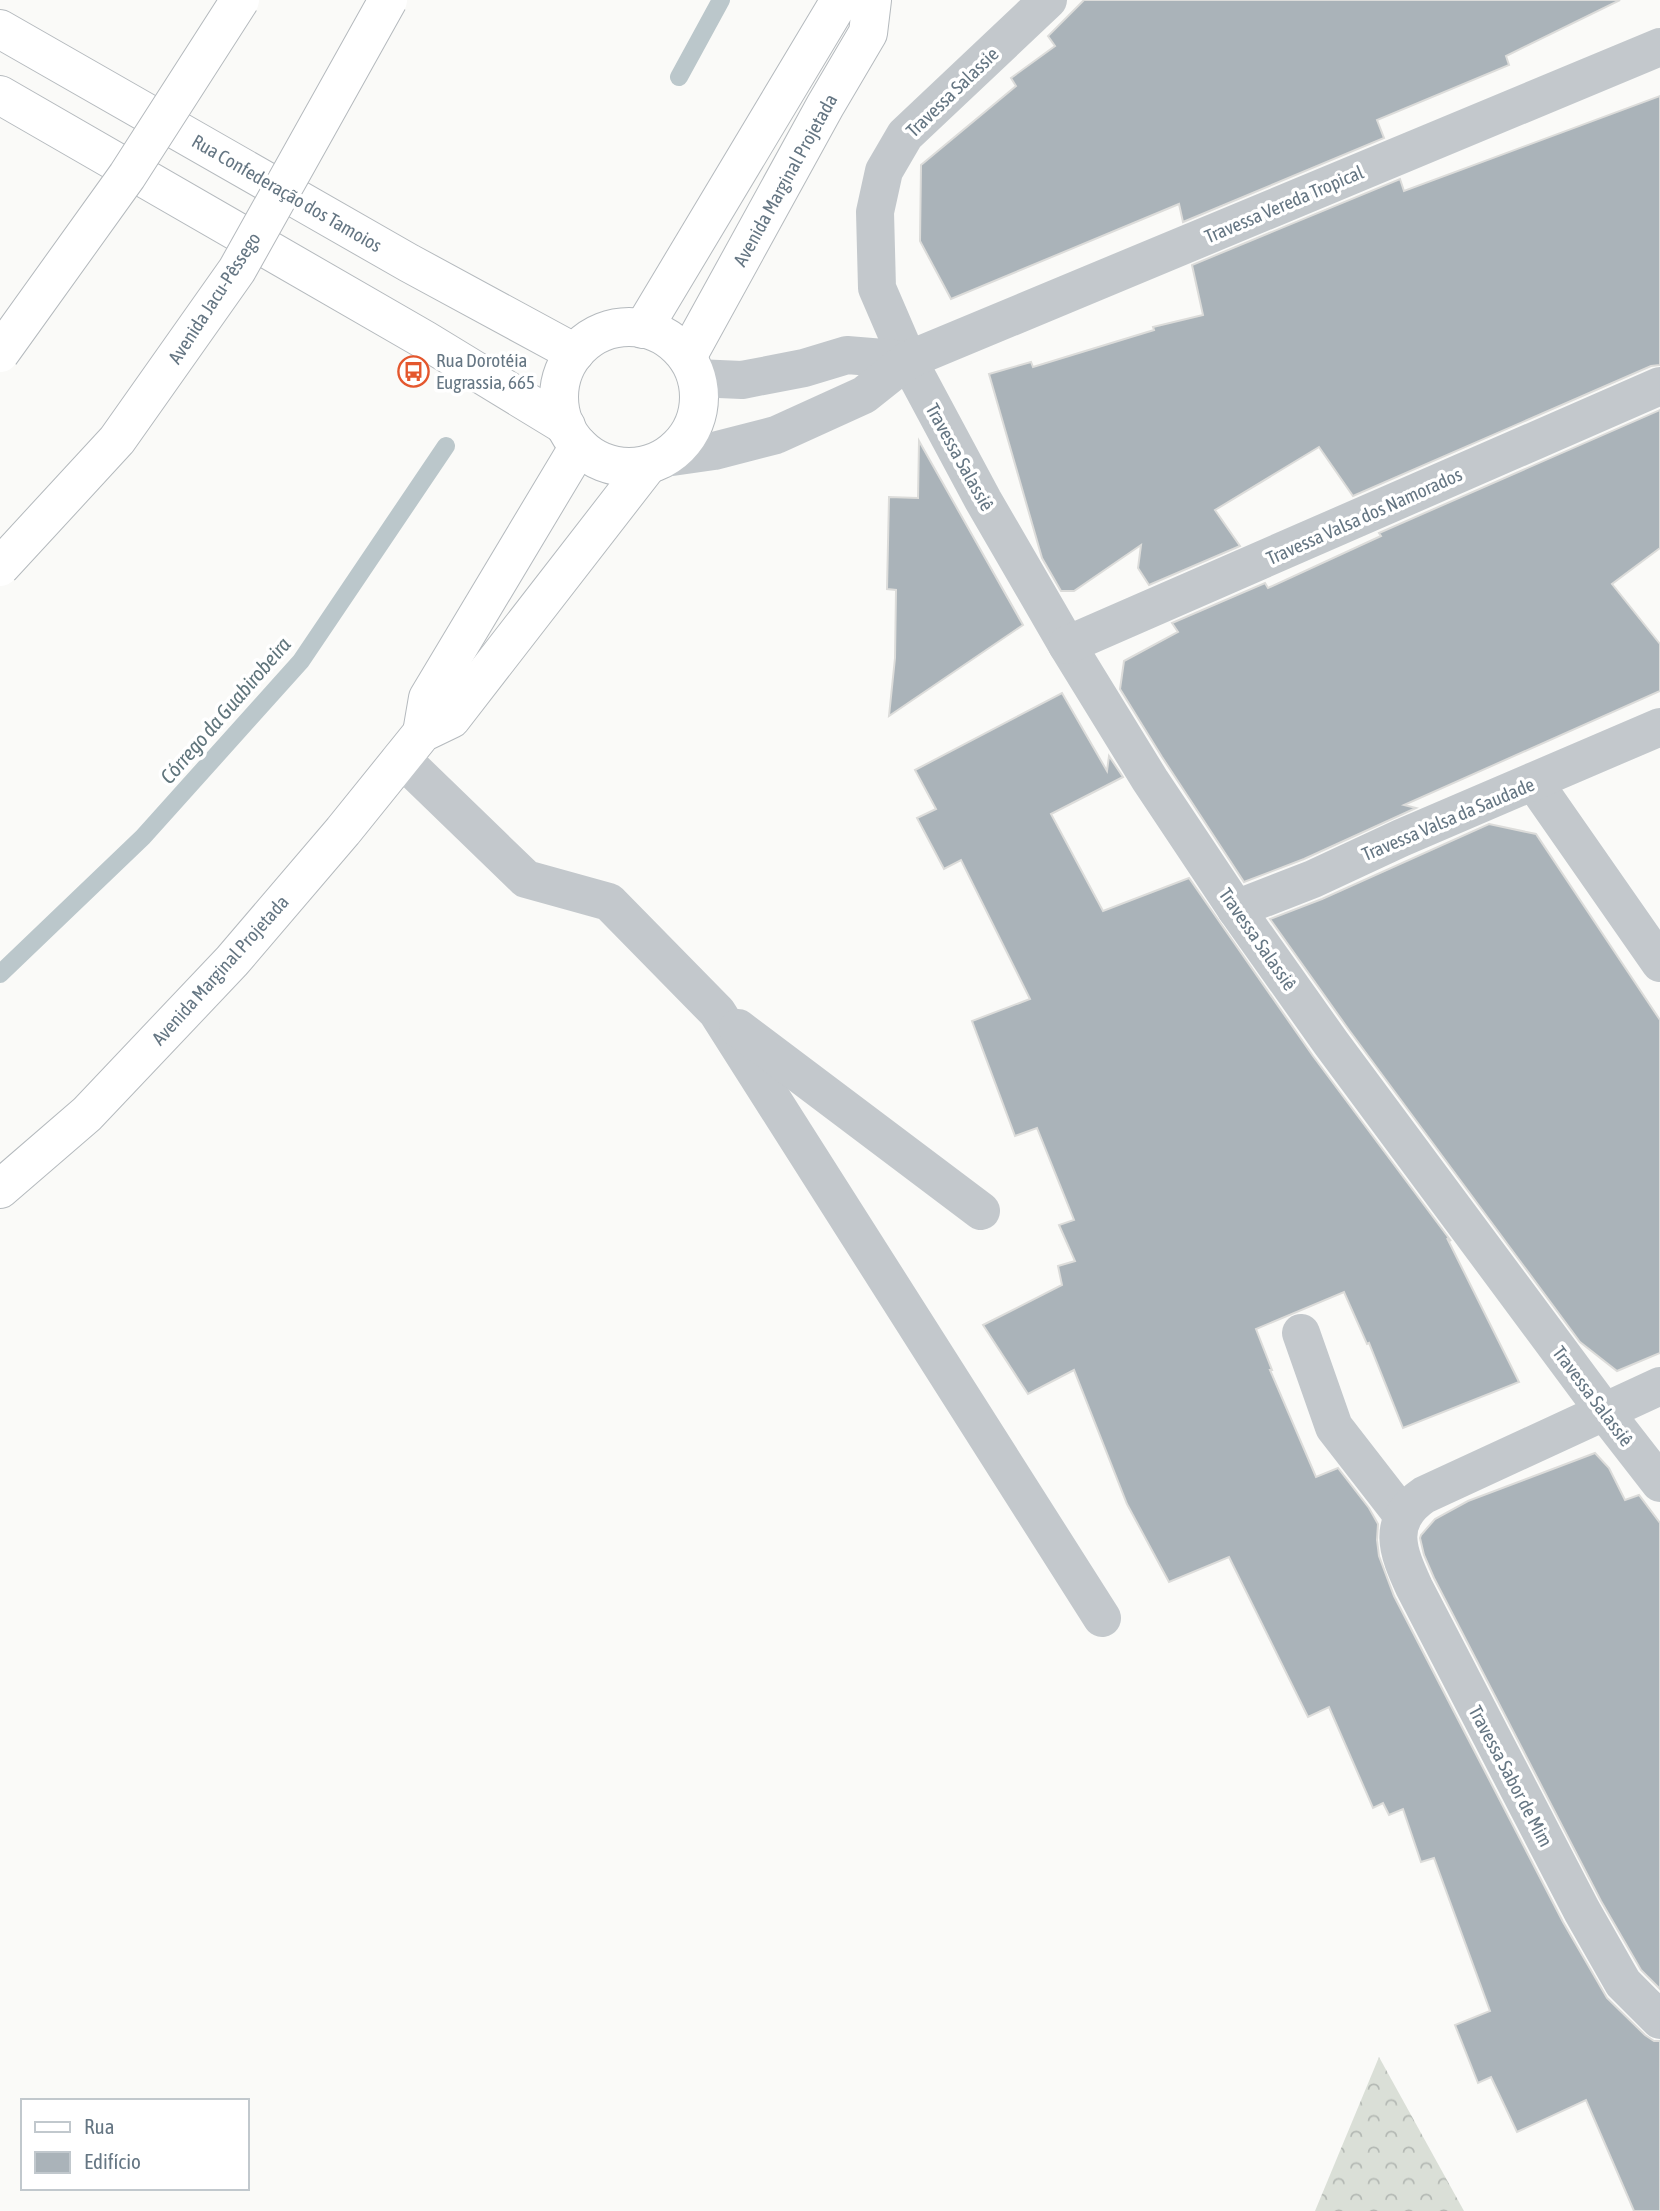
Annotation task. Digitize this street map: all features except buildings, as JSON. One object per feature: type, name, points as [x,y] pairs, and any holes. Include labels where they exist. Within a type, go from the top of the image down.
[{"type":"main road","points":[[0,353],[127,176],[240,0]]},
{"type":"main road","name":"Avenida Jacu-Pêssego","points":[[0,568],[117,440],[237,270],[388,0]]},
{"type":"main road","points":[[643,328],[836,7],[846,0]]},
{"type":"main road","name":"Avenida Marginal Projetada","points":[[692,368],[825,106],[868,33],[872,0]]},
{"type":"main road","name":"Rua Confederação dos Tamoios","points":[[0,29],[409,263],[575,353]]},
{"type":"main road","points":[[4,102],[425,340],[572,436],[593,457],[610,465],[628,468],[656,462],[680,446],[691,430],[698,412],[700,396],[692,368],[674,343],[643,328],[617,328],[600,334],[575,353],[562,378],[561,411],[572,436]]},
{"type":"main road","name":"Avenida Marginal Projetada","points":[[0,1189],[87,1114],[223,971],[343,831],[411,745],[428,698],[572,436]]},
{"type":"main road","name":"Avenida Marginal Projetada","points":[[411,745],[451,719],[656,462]]},
{"type":"street","name":"Travessa Salassie","points":[[908,360],[877,288],[875,212],[884,170],[905,135],[1048,0]]},
{"type":"street","name":"Travessa Vereda Tropical","points":[[656,462],[776,435],[864,395],[908,360],[1660,47]]},
{"type":"street","name":"Travessa Vereda Tropical","points":[[692,368],[741,380],[804,368],[847,355],[908,360]]},
{"type":"street","name":"Travessa Salassiê","points":[[908,360],[983,500],[1067,645],[1150,780],[1331,1043],[1660,1483]]},
{"type":"street","name":"Travessa Valsa dos Namorados","points":[[1067,645],[1660,386]]},
{"type":"street","name":"Travessa Valsa da Saudade","points":[[1237,909],[1313,879],[1401,838],[1660,727]]},
{"type":"street","points":[[411,745],[526,879],[609,902],[717,1012],[981,1211]]},
{"type":"street","points":[[1535,782],[1660,963]]},
{"type":"street","points":[[717,1012],[1102,1618]]},
{"type":"street","points":[[1301,1333],[1334,1427],[1403,1516],[1409,1506],[1424,1496],[1660,1386]]},
{"type":"street","name":"Travessa Sabor de Mim","points":[[1403,1516],[1398,1534],[1399,1554],[1457,1672],[1582,1911],[1623,1983],[1660,2020]]},
{"type":"green space","points":[[1379,2057],[1464,2211],[1315,2211]]},
{"type":"waterway","points":[[679,77],[721,0]]},
{"type":"waterway","name":"Córrego da Guabirobeira","points":[[0,974],[143,837],[301,661],[446,446]]},
{"type":"place","name":"Rua Dorotéia Eugrassia, 665","points":[[413,371]]}]
